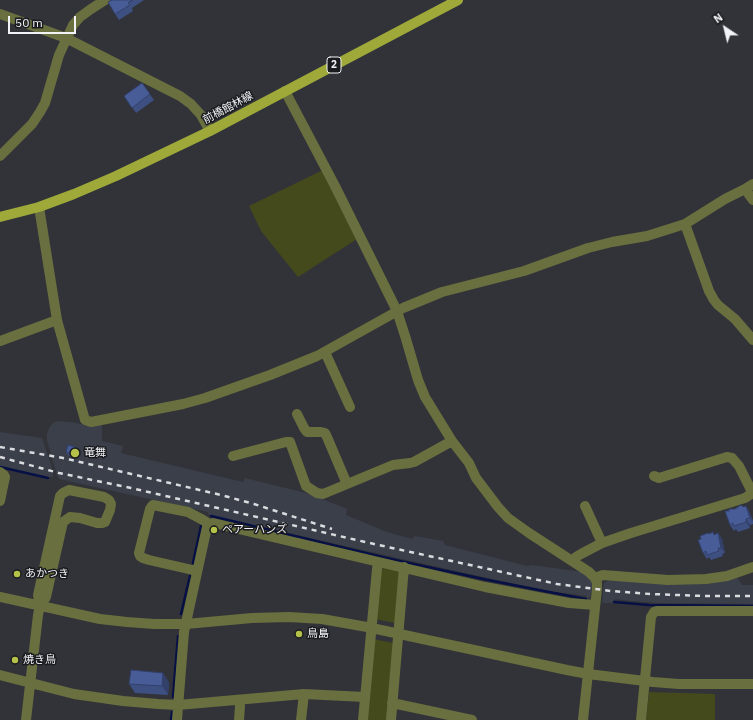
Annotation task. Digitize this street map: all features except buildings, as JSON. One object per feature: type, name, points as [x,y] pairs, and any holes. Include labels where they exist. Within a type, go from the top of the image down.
[{"type":"main road","name":"前橋館林線","points":[[0,217],[39,207],[108,180],[210,131],[458,0]]},
{"type":"street","points":[[0,156],[32,124],[40,112],[45,103],[59,55],[73,25],[80,17],[105,0]]},
{"type":"street","points":[[0,14],[66,38],[180,96],[191,104],[201,115],[210,131]]},
{"type":"street","points":[[285,91],[335,186],[396,311],[418,380],[425,397],[452,440],[469,463],[476,478],[508,518],[596,578],[597,583],[584,720]]},
{"type":"street","points":[[39,207],[58,320],[85,420],[94,421],[183,404],[205,398],[270,375],[317,356],[396,311],[442,292],[524,271],[588,248],[647,236],[685,224],[725,198],[749,187],[753,200]]},
{"type":"street","points":[[685,224],[708,291],[718,305],[735,319],[753,340]]},
{"type":"street","points":[[0,341],[58,320]]},
{"type":"street","points":[[325,352],[350,407]]},
{"type":"street","points":[[297,414],[307,432],[321,432],[325,434],[347,484]]},
{"type":"street","points":[[233,456],[290,442],[306,486],[318,494],[323,494],[393,465],[414,462],[452,440]]},
{"type":"street","points":[[572,561],[581,554],[602,544],[631,533],[746,498],[751,494],[751,490],[739,466],[732,458],[727,457],[659,478],[654,476]]},
{"type":"street","points":[[0,472],[5,477],[0,501]]},
{"type":"street","points":[[26,720],[37,620],[40,606],[46,597],[63,522],[70,517],[97,523],[105,522],[110,510],[111,504],[109,500],[69,490],[60,496],[38,595],[40,606]]},
{"type":"street","points":[[197,571],[149,560],[140,556],[139,553],[152,506],[154,505],[188,512],[209,524],[213,523],[485,587],[569,603],[595,605]]},
{"type":"street","points":[[585,506],[602,544]]},
{"type":"street","points":[[177,720],[186,624],[207,527],[209,524]]},
{"type":"street","points":[[363,720],[376,569],[378,562]]},
{"type":"street","points":[[391,720],[404,567]]},
{"type":"street","points":[[596,578],[603,575],[668,580],[706,579],[727,576],[753,567]]},
{"type":"street","points":[[0,597],[120,622],[186,624],[252,618],[322,618],[371,627],[588,674],[645,682],[678,684],[753,684]]},
{"type":"street","points":[[641,720],[651,617],[654,612],[753,611]]},
{"type":"street","points":[[0,675],[74,694],[158,704],[240,700],[304,694],[365,697]]},
{"type":"street","points":[[301,720],[304,694]]},
{"type":"street","points":[[239,720],[240,700]]},
{"type":"street","points":[[392,703],[454,718],[472,720]]},
{"type":"shaded area","points":[[56,421],[86,425],[102,423],[102,441],[123,446],[121,453],[243,482],[245,478],[310,494],[347,509],[346,515],[387,532],[412,539],[415,536],[443,541],[445,545],[527,566],[532,565],[583,572],[593,580],[591,596],[587,600],[587,596],[547,591],[411,561],[209,515],[208,512],[59,479],[47,440],[49,428]]},
{"type":"shaded area","points":[[0,432],[42,438],[51,464],[53,477],[47,477],[0,466]]},
{"type":"shaded area","points":[[737,577],[742,585],[753,585],[753,604],[659,603],[615,599],[613,603],[602,603],[604,583],[611,579]]},
{"type":"green space","points":[[323,170],[357,239],[298,277],[261,231],[249,206]]},
{"type":"green space","points":[[384,568],[397,570],[399,572],[395,623],[375,619],[380,570]]},
{"type":"green space","points":[[373,639],[394,643],[387,720],[367,720]]},
{"type":"green space","points":[[649,692],[715,694],[715,720],[646,720]]},
{"type":"waterway","points":[[0,467],[48,478]]},
{"type":"waterway","points":[[211,516],[391,559],[586,599]]},
{"type":"waterway","points":[[193,563],[201,526]]},
{"type":"waterway","points":[[181,614],[190,576]]},
{"type":"waterway","points":[[614,602],[649,605],[753,606]]},
{"type":"waterway","points":[[173,697],[178,636]]},
{"type":"waterway","points":[[171,720],[172,712]]},
{"type":"railway","points":[[0,447],[63,458],[221,495],[332,529]]},
{"type":"railway","points":[[0,457],[59,473],[557,584],[650,594],[753,596]]},
{"type":"place","name":"竜舞","points":[[75,453]]},
{"type":"place","name":"ペアーハンズ","points":[[214,530]]},
{"type":"place","name":"あかつき","points":[[17,574]]},
{"type":"place","name":"鳥島","points":[[299,634]]},
{"type":"place","name":"焼き鳥","points":[[15,660]]}]
